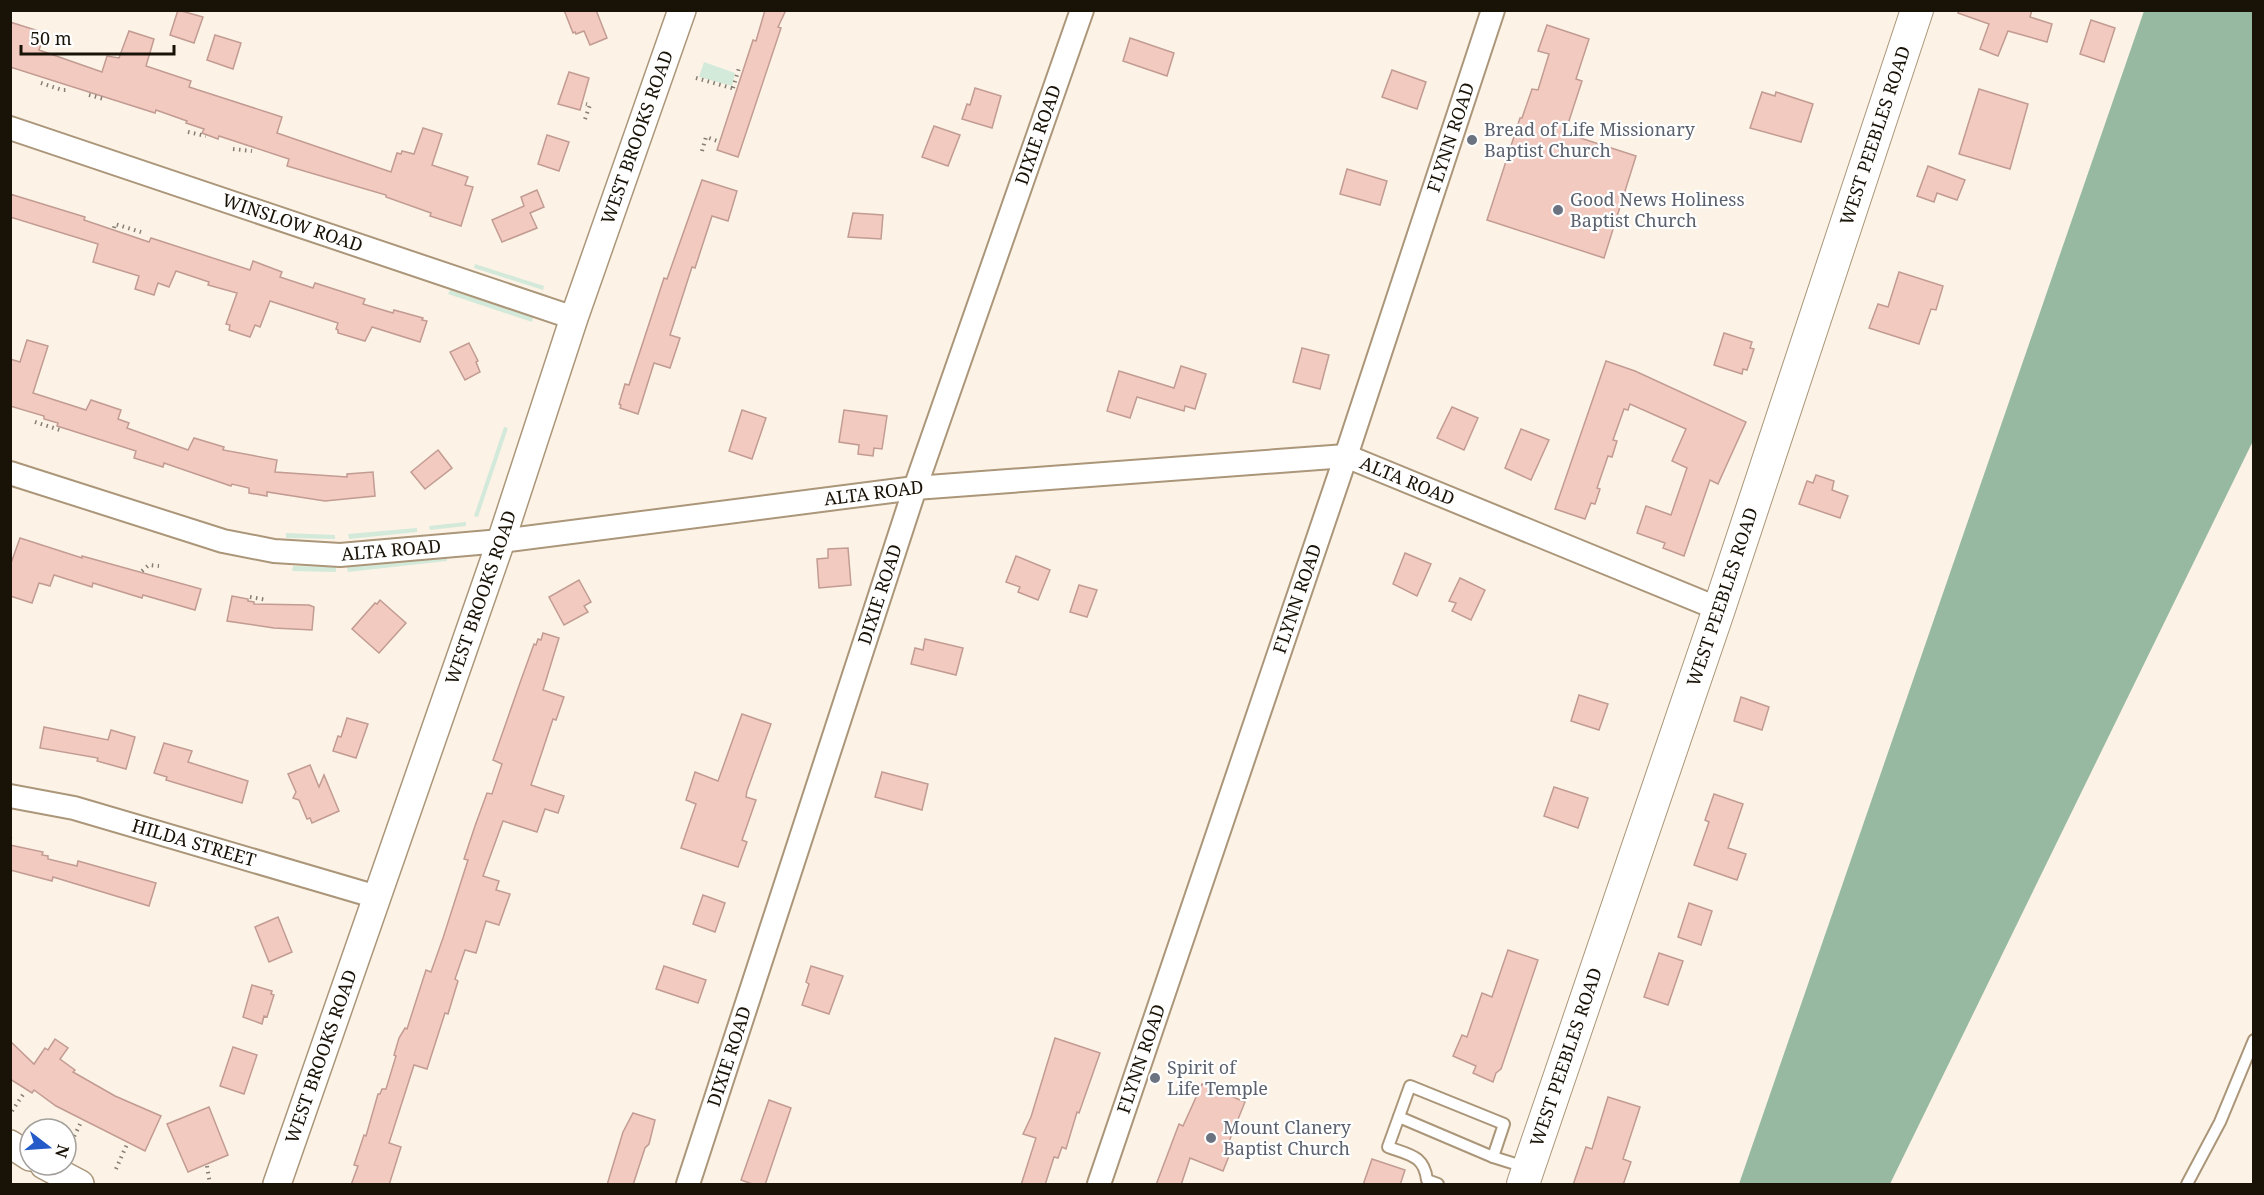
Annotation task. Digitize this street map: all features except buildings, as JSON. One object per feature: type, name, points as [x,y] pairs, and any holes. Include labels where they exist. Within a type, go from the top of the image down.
[{"type":"main road","name":"WEST PEEBLES ROAD","points":[[1526,1176],[1719,609],[1917,10]]},
{"type":"street","name":"WEST BROOKS ROAD","points":[[277,1185],[501,541],[574,318],[682,10]]},
{"type":"street","name":"DIXIE ROAD","points":[[688,1185],[915,488],[1082,10]]},
{"type":"street","name":"FLYNN ROAD","points":[[1099,1185],[1346,456],[1493,10]]},
{"type":"street","name":"WINSLOW ROAD","points":[[10,128],[574,318]]},
{"type":"street","name":"ALTA ROAD","points":[[10,473],[231,543],[274,551],[340,555],[501,541],[915,488],[1346,456],[1719,609]]},
{"type":"street","name":"HILDA STREET","points":[[10,796],[43,801],[94,814],[377,897]]},
{"type":"street","points":[[66,1177],[80,1185]]},
{"type":"lane","points":[[2187,1185],[2220,1122],[2253,1043]]},
{"type":"lane","points":[[1438,1185],[1427,1180],[1425,1167],[1416,1158],[1388,1147],[1410,1086],[1504,1124],[1493,1157]]},
{"type":"lane","points":[[1399,1117],[1493,1157],[1526,1176]]},
{"type":"path","points":[[696,78],[734,88],[739,68]]},
{"type":"path","points":[[41,83],[66,90]]},
{"type":"path","points":[[89,95],[104,99]]},
{"type":"path","points":[[585,119],[590,105],[586,104]]},
{"type":"path","points":[[188,132],[206,136]]},
{"type":"path","points":[[702,151],[706,137],[717,141]]},
{"type":"path","points":[[233,149],[252,151]]},
{"type":"path","points":[[114,228],[115,224],[141,232]]},
{"type":"path","points":[[34,422],[60,430],[61,427]]},
{"type":"path","points":[[142,571],[149,565],[159,566]]},
{"type":"path","points":[[250,597],[267,600]]},
{"type":"path","points":[[12,1111],[24,1093]]},
{"type":"path","points":[[78,1128],[82,1120]]},
{"type":"path","points":[[116,1169],[128,1142]]},
{"type":"path","points":[[207,1166],[210,1185]]},
{"type":"green space","points":[[2144,11],[2253,11],[2253,441],[1890,1184],[1739,1184]]},
{"type":"green space","points":[[704,62],[735,73],[732,86],[699,77]]},
{"type":"green space","points":[[475,264],[544,286],[543,290],[474,268]]},
{"type":"green space","points":[[450,290],[533,317],[532,322],[448,294]]},
{"type":"green space","points":[[504,427],[508,428],[478,517],[474,516]]},
{"type":"green space","points":[[466,522],[466,526],[430,530],[429,526]]},
{"type":"green space","points":[[417,528],[417,532],[349,539],[348,534]]},
{"type":"green space","points":[[286,533],[335,535],[335,539],[286,538]]},
{"type":"green space","points":[[447,557],[447,561],[348,572],[347,567]]},
{"type":"green space","points":[[293,566],[336,567],[336,572],[292,571]]},
{"type":"place","name":"Bread of Life Missionary Baptist Church","points":[[1472,140]]},
{"type":"place","name":"Good News Holiness Baptist Church","points":[[1558,210]]},
{"type":"place","name":"Spirit of Life Temple","points":[[1155,1078]]},
{"type":"place","name":"Mount Clanery Baptist Church","points":[[1211,1138]]}]
